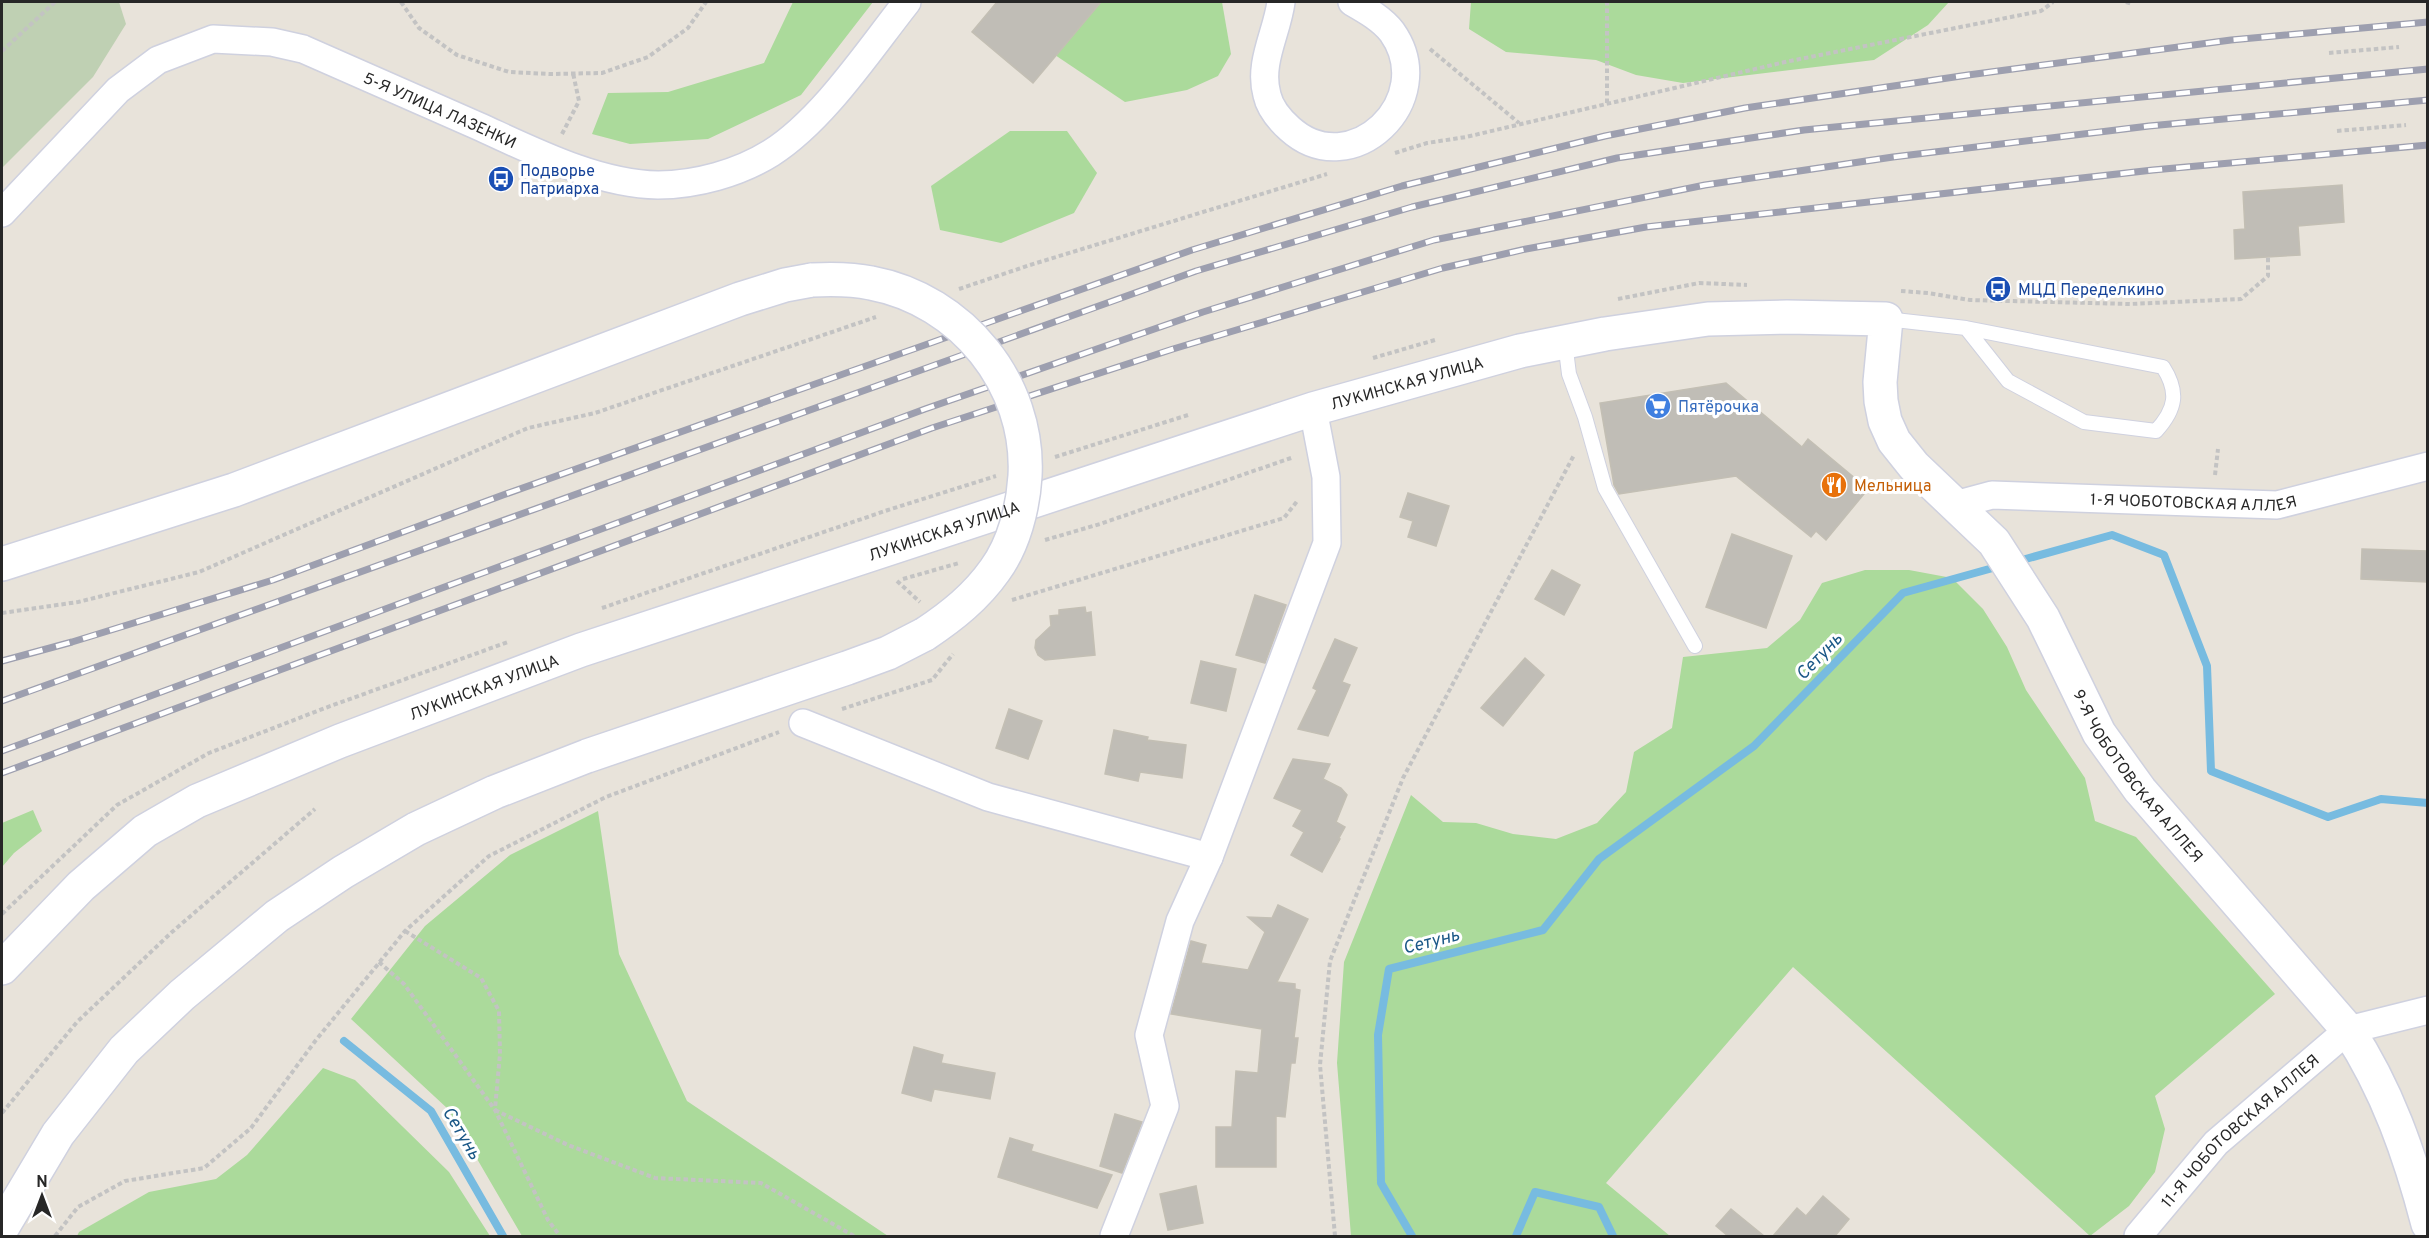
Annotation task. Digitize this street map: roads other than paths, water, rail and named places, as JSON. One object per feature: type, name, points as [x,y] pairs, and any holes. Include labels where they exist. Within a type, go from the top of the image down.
[{"type":"street","name":"5-Я УЛИЦА ЛАЗЕНКИ","points":[[2,213],[118,90],[158,60],[213,39],[272,42],[303,50],[571,166],[633,182],[659,185],[690,182],[751,164],[772,152],[809,121],[907,2]]},
{"type":"street","points":[[1281,2],[1279,19],[1264,72],[1267,97],[1278,119],[1297,135],[1320,145],[1344,146],[1368,138],[1388,123],[1401,102],[1406,78],[1403,53],[1391,32],[1373,15],[1352,2]]},
{"type":"street","points":[[2,564],[234,490],[740,299],[812,280],[840,279],[872,283],[904,292],[934,307],[960,326],[984,350],[1003,378],[1017,407],[1026,459],[1021,506],[1012,537],[997,568],[977,593],[953,616],[925,634],[888,653],[587,756],[495,792],[416,829],[342,872],[277,916],[182,995],[124,1050],[58,1134],[2,1228]]},
{"type":"street","name":"ЛУКИНСКАЯ УЛИЦА","points":[[2,968],[81,886],[145,831],[205,797],[340,741],[581,650],[1313,409],[1520,351],[1708,319],[1787,317],[1886,319]]},
{"type":"street","name":"9-Я ЧОБОТОВСКАЯ АЛЛЕЯ","points":[[1886,319],[1880,382],[1885,421],[1894,441],[1914,466],[1994,542],[2043,618],[2099,734],[2140,790],[2348,1030],[2370,1063],[2386,1100],[2414,1171],[2427,1224]]},
{"type":"street","points":[[1114,1236],[1165,1106],[1149,1035],[1180,921],[1209,857],[1327,543],[1326,477],[1313,409]]},
{"type":"street","name":"1-Я ЧОБОТОВСКАЯ АЛЛЕЯ","points":[[1955,505],[1992,495],[2277,505],[2427,466]]},
{"type":"street","points":[[802,723],[988,797],[1209,857]]},
{"type":"street","points":[[2348,1030],[2427,1010]]},
{"type":"street","name":"11-Я ЧОБОТОВСКАЯ АЛЛЕЯ","points":[[2138,1236],[2216,1143],[2348,1030]]},
{"type":"lane","name":"ЛУКИНСКАЯ УЛИЦА","points":[[1886,319],[1966,328],[2163,367],[2172,381],[2174,395],[2168,418],[2156,431],[2084,422],[2008,381],[1966,328]]},
{"type":"lane","points":[[1564,342],[1569,374],[1585,417],[1605,488],[1695,646]]},
{"type":"waterway","name":"Сетунь","points":[[2015,562],[2112,535],[2164,555],[2207,666],[2211,771],[2328,817],[2381,799],[2428,803]]},
{"type":"waterway","name":"Сетунь","points":[[1412,1236],[1381,1183],[1378,1035],[1389,969],[1543,930],[1599,859],[1754,746],[1903,593],[2000,566]]},
{"type":"waterway","name":"Сетунь","points":[[344,1041],[431,1111],[503,1236]]},
{"type":"waterway","name":"Сетунь","points":[[1516,1236],[1535,1192],[1599,1207],[1613,1236]]},
{"type":"railway","points":[[2,661],[72,642],[273,580],[503,495],[1192,250],[1402,186],[1605,136],[1745,108],[2231,40],[2428,22]]},
{"type":"railway","points":[[2,701],[1196,271],[1412,207],[1617,158],[1804,130],[2428,69]]},
{"type":"railway","points":[[2,751],[925,409],[1203,312],[1434,240],[1705,185],[1893,157],[2149,126],[2428,100]]},
{"type":"railway","points":[[2,773],[932,428],[1173,349],[1443,268],[1526,249],[1646,227],[2153,170],[2428,145]]},
{"type":"place","name":"Подворье Патриарха","points":[[501,179]]},
{"type":"place","name":"МЦД Переделкино","points":[[1998,289]]},
{"type":"place","name":"Пятёрочка","points":[[1658,406]]},
{"type":"place","name":"Мельница","points":[[1834,485]]}]
